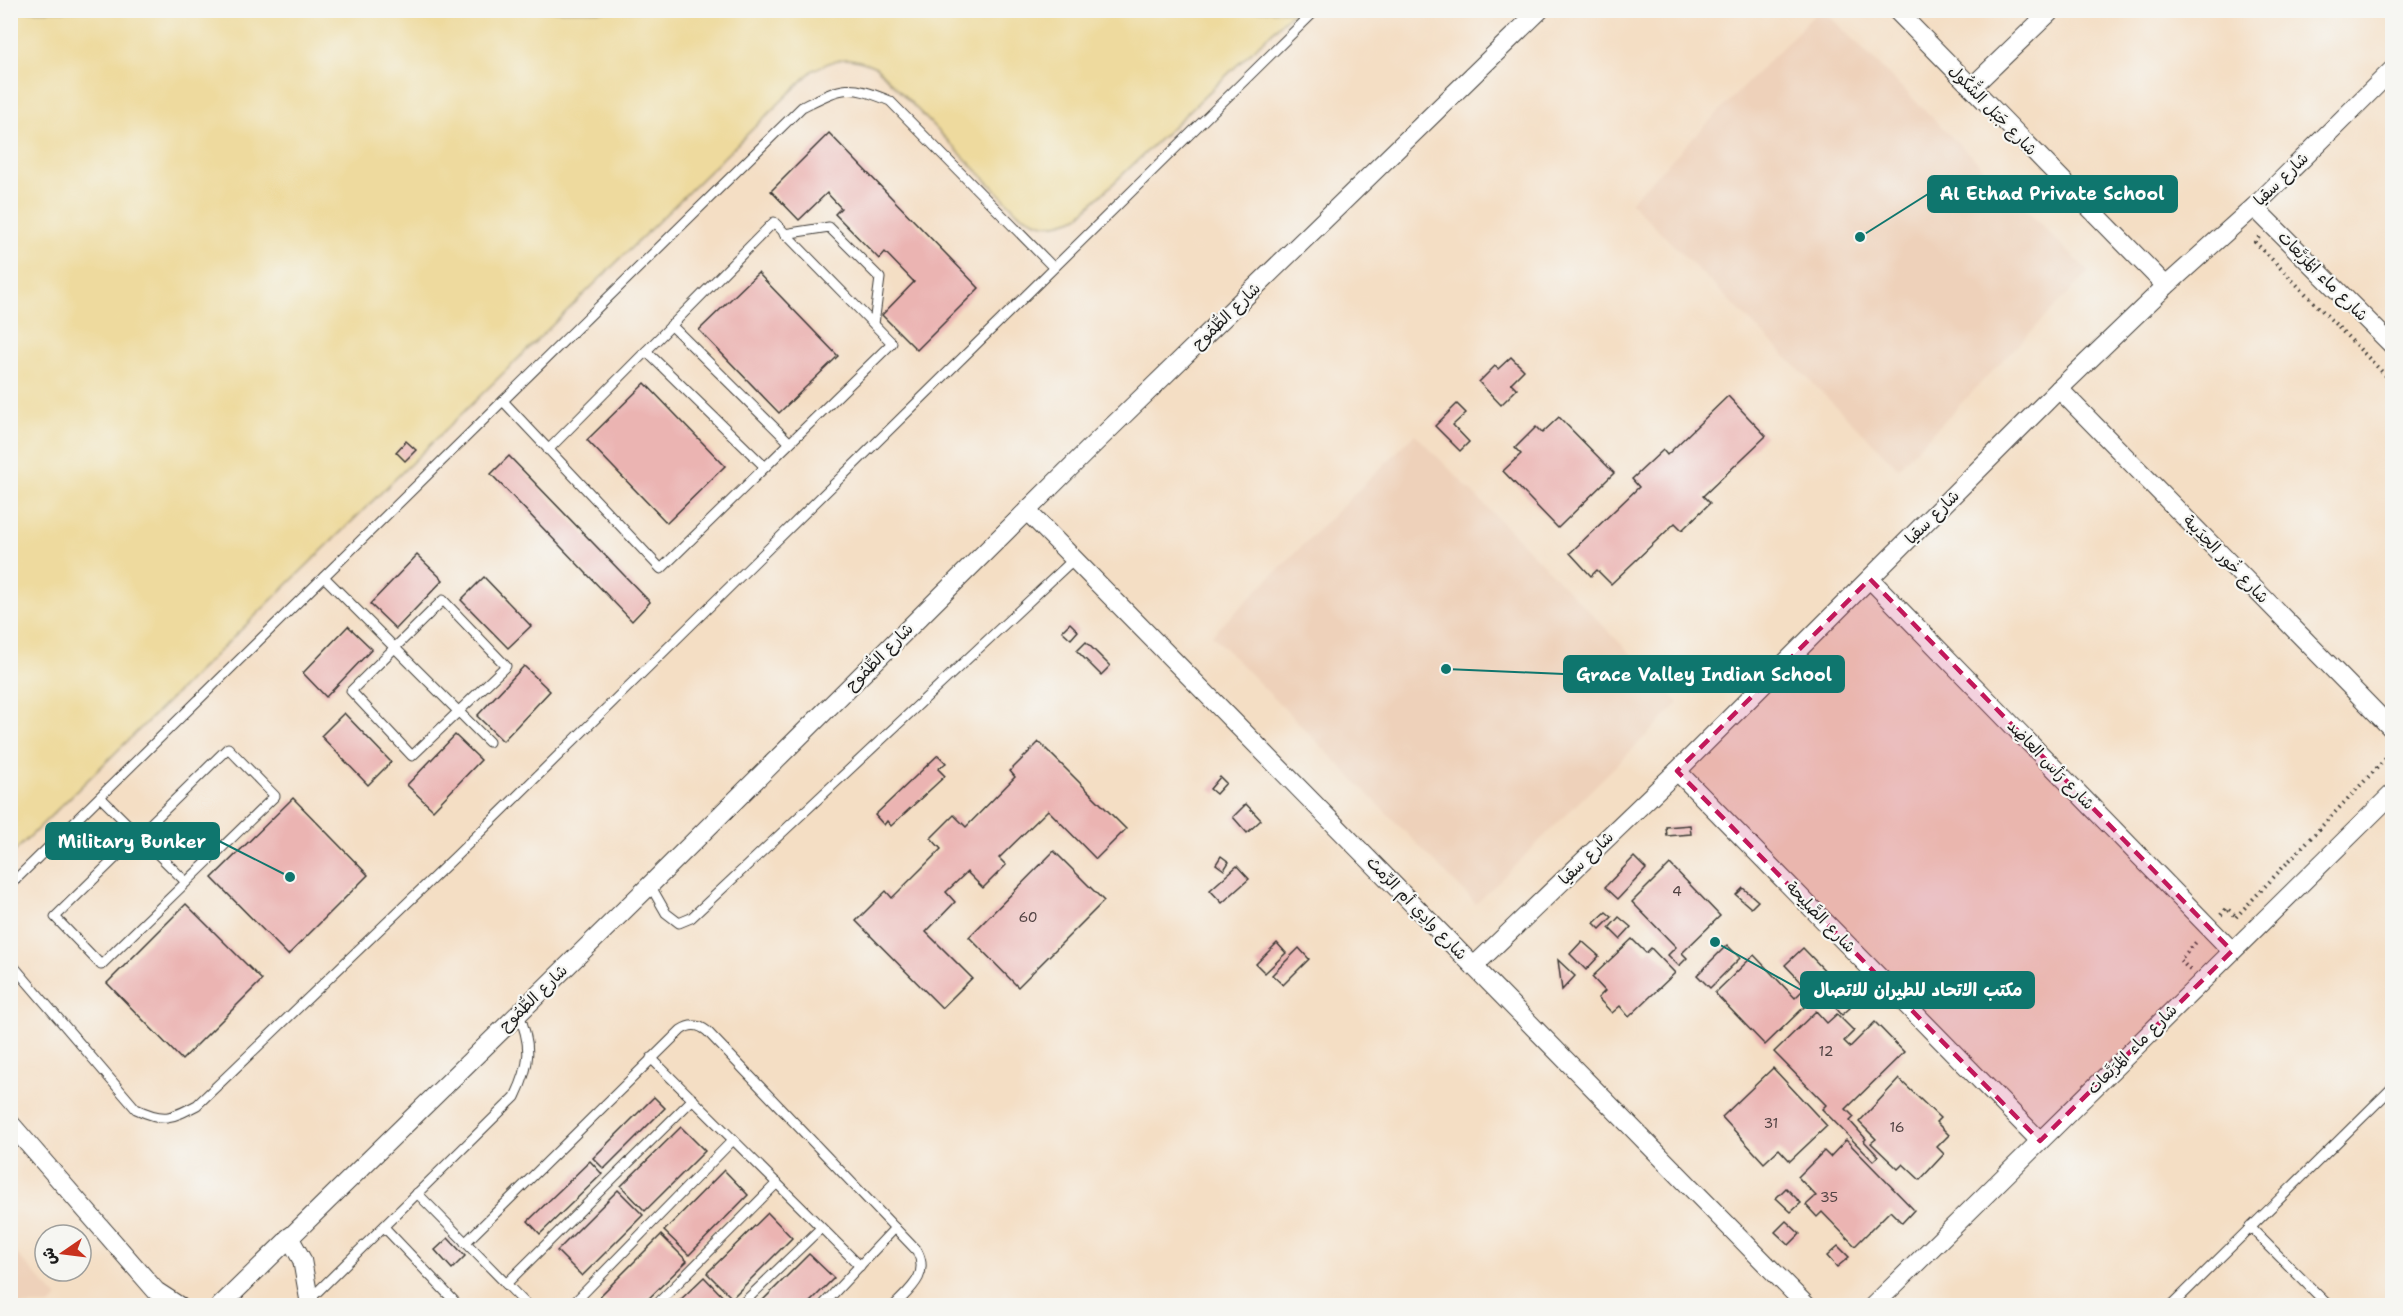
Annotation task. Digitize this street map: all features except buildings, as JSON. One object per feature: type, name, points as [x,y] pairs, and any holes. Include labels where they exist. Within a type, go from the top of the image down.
[{"type":"street","name":"شارع الطُّمُوح","points":[[220,1305],[1540,10]]},
{"type":"street","name":"شارع جَبَل الشُّكُول","points":[[1896,10],[2166,286]]},
{"type":"street","points":[[1972,87],[2052,10]]},
{"type":"street","name":"شارع سقيا","points":[[1474,966],[1677,771],[2059,389],[2166,286],[2254,207],[2392,70]]},
{"type":"street","name":"شارع ماء المُرَبَّعات","points":[[2254,207],[2392,345]]},
{"type":"street","name":"شارع خُور الحِدَيبة","points":[[2059,389],[2392,729]]},
{"type":"street","name":"شارع وادِي أم الرِّمث","points":[[1027,511],[1807,1305]]},
{"type":"street","name":"شارع رَأس العاضِد","points":[[1870,579],[2232,951]]},
{"type":"street","name":"شارع الصَّلِيحة","points":[[1677,771],[2040,1141]]},
{"type":"street","name":"شارع ماء المُرَبَّعات","points":[[1873,1305],[2392,794]]},
{"type":"street","points":[[10,1123],[157,1298],[179,1305]]},
{"type":"street","points":[[289,1237],[302,1260],[306,1302]]},
{"type":"lane","points":[[10,962],[136,1108],[154,1117],[175,1116],[197,1105],[456,856],[1316,10]]},
{"type":"lane","points":[[10,885],[802,107],[837,90],[862,89],[890,101],[1053,267]]},
{"type":"lane","points":[[503,401],[548,450],[661,569],[892,343],[774,222],[548,450]]},
{"type":"lane","points":[[784,234],[829,227],[880,278],[874,324]]},
{"type":"lane","points":[[671,325],[789,442]]},
{"type":"lane","points":[[646,351],[765,467]]},
{"type":"lane","points":[[650,885],[666,913],[679,923],[691,918],[1073,560]]},
{"type":"lane","points":[[324,577],[489,742]]},
{"type":"lane","points":[[443,600],[506,666],[412,756],[351,691],[394,648],[443,600]]},
{"type":"lane","points":[[228,748],[275,796],[101,965],[55,917],[139,835],[228,748]]},
{"type":"lane","points":[[100,797],[186,882]]},
{"type":"lane","points":[[306,1302],[515,1097],[525,1077],[529,1055],[526,1033],[518,1012]]},
{"type":"lane","points":[[465,1243],[651,1058],[686,1027],[692,1025],[703,1028],[917,1251],[922,1264],[919,1279],[894,1305]]},
{"type":"lane","points":[[651,1058],[860,1266]]},
{"type":"lane","points":[[2171,1305],[2392,1088]]},
{"type":"lane","points":[[506,1284],[693,1099]]},
{"type":"lane","points":[[570,1305],[733,1140]]},
{"type":"lane","points":[[655,1305],[777,1183]]},
{"type":"lane","points":[[417,1193],[528,1305]]},
{"type":"lane","points":[[384,1227],[459,1305]]},
{"type":"lane","points":[[2250,1227],[2329,1305]]},
{"type":"lane","points":[[740,1305],[821,1228]]},
{"type":"lane","points":[[822,1305],[895,1228]]},
{"type":"path","points":[[2271,224],[2255,242],[2392,382]]},
{"type":"path","points":[[2236,917],[2392,752]]},
{"type":"highlighted area","points":[[1870,579],[2232,951],[2040,1141],[1677,771]]},
{"type":"shaded area","points":[[1818,11],[1824,11],[2089,272],[1898,468],[1630,202]]},
{"type":"shaded area","points":[[1415,434],[1679,703],[1476,904],[1212,635]]},
{"type":"shaded area","points":[[10,1247],[33,1271],[33,1283],[44,1283],[58,1298],[50,1305],[11,1305]]},
{"type":"sand","points":[[11,11],[1294,11],[1078,217],[1054,224],[1034,221],[1018,213],[876,67],[844,59],[830,62],[813,70],[11,855]]},
{"type":"place","name":"Al Ethad Private School","points":[[1860,237]]},
{"type":"place","name":"Grace Valley Indian School","points":[[1446,669]]},
{"type":"place","name":"Military Bunker","points":[[290,877]]},
{"type":"place","name":"مكتب الاتحاد للطيران للاتصال","points":[[1715,942]]}]
